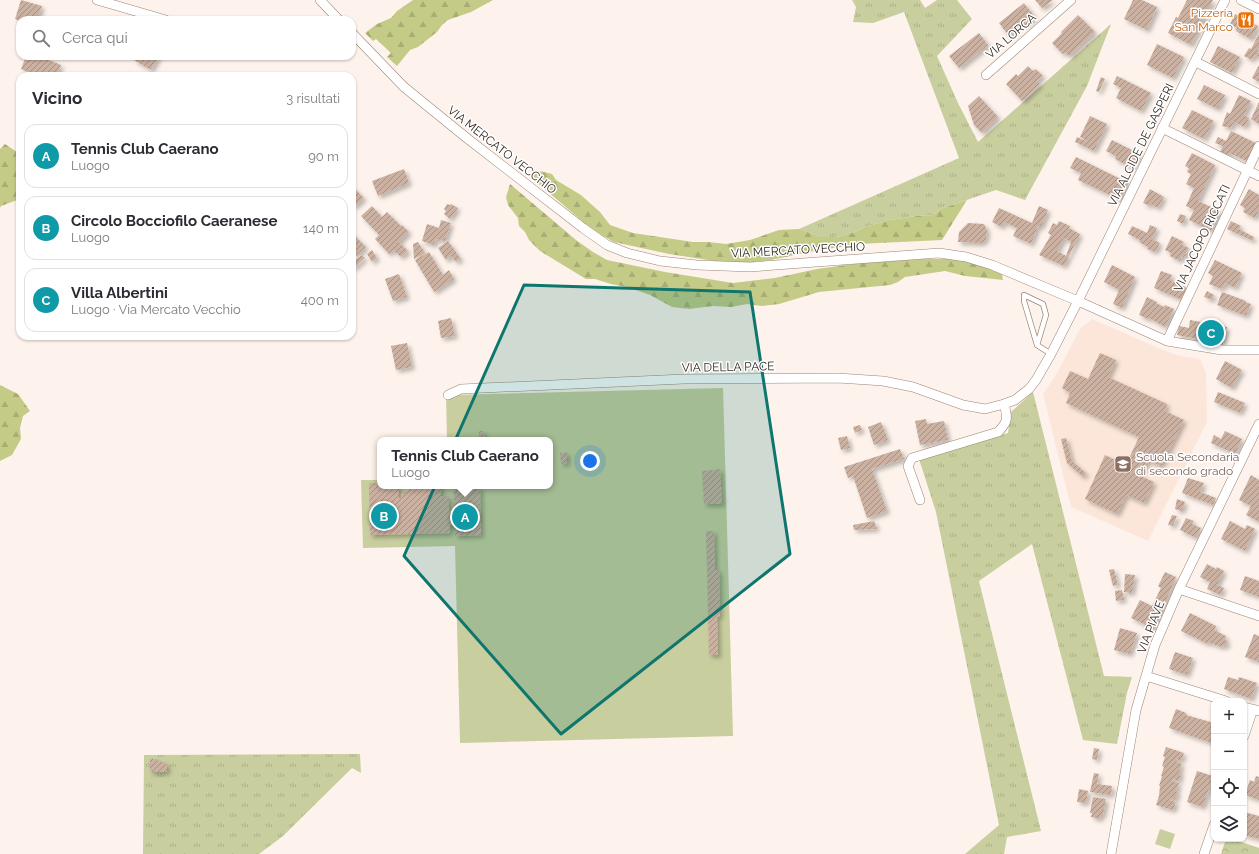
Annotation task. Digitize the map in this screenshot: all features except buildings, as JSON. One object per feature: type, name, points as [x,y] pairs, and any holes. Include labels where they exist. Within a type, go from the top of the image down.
[{"type":"street","points":[[97,0],[152,16]]},
{"type":"street","points":[[320,0],[335,16]]},
{"type":"street","name":"VIA LORCA","points":[[986,75],[1071,0]]},
{"type":"street","name":"VIA ALCIDE DE GASPERI","points":[[1078,301],[1225,0]]},
{"type":"street","points":[[1241,0],[1259,9]]},
{"type":"street","name":"VIA MERCATO VECCHIO","points":[[356,37],[404,87],[468,139],[582,228],[607,245],[627,253],[660,261],[697,265],[750,267],[939,253],[966,257],[992,265],[1078,301],[1167,341],[1222,350],[1259,350]]},
{"type":"street","points":[[356,44],[362,44]]},
{"type":"street","points":[[1196,62],[1259,94]]},
{"type":"street","points":[[1162,128],[1259,176]]},
{"type":"street","name":"VIA JACOPO RICCATI","points":[[1167,341],[1259,146]]},
{"type":"street","name":"VIA DELLA PACE","points":[[448,395],[461,389],[676,380],[838,378],[883,381],[906,385],[963,405],[985,409],[1015,400],[1029,389],[1036,380],[1078,301]]},
{"type":"street","points":[[920,500],[908,466],[912,458],[998,432],[1005,426],[1008,416],[1004,404]]},
{"type":"street","name":"VIA PIAVE","points":[[1111,854],[1136,710],[1155,645],[1179,589],[1257,434],[1259,424]]},
{"type":"street","points":[[1179,589],[1259,616]]},
{"type":"street","points":[[1146,676],[1216,698]]},
{"type":"street","points":[[1245,734],[1254,709]]},
{"type":"street","points":[[1204,854],[1211,834]]},
{"type":"lane","points":[[1037,345],[1046,315],[1043,304],[1024,294],[1024,301],[1037,345],[1050,354]]},
{"type":"highlighted area","points":[[524,285],[750,292],[790,554],[561,734],[404,556]]},
{"type":"shaded area","name":"Scuola Secondaria di secondo grado","points":[[1092,319],[1165,351],[1181,356],[1200,359],[1206,373],[1207,422],[1148,541],[1071,507],[1043,394],[1056,375],[1080,329]]},
{"type":"green space","points":[[413,0],[493,0],[471,12],[448,20],[437,32],[418,47],[410,50],[397,66],[387,57],[391,53],[376,39],[373,41],[365,33],[377,24],[391,18],[397,11]]},
{"type":"green space","points":[[852,0],[920,0],[925,8],[937,0],[957,0],[972,19],[937,56],[958,103],[978,142],[1111,24],[1087,86],[1025,200],[996,190],[940,209],[934,215],[890,220],[865,227],[842,236],[821,237],[799,229],[959,158],[904,12],[873,23],[853,22],[856,7]]},
{"type":"green space","points":[[5,144],[16,151],[16,200],[1,206],[0,208],[0,149]]},
{"type":"green space","points":[[540,171],[552,174],[556,180],[581,195],[600,212],[610,225],[633,233],[693,242],[726,244],[750,240],[779,230],[799,229],[821,237],[842,236],[865,227],[890,220],[934,215],[940,209],[967,200],[942,240],[858,244],[771,260],[734,264],[669,254],[614,242],[587,225],[528,175]]},
{"type":"green space","points":[[510,184],[576,240],[607,260],[665,272],[733,283],[775,278],[817,269],[860,263],[923,259],[961,259],[974,262],[1002,274],[1003,280],[965,276],[945,271],[905,277],[890,285],[819,292],[779,304],[762,306],[747,304],[731,307],[713,306],[689,309],[672,307],[650,295],[627,287],[595,279],[586,279],[540,251],[529,240],[525,232],[519,226],[518,218],[508,205],[506,197]]},
{"type":"green space","points":[[0,385],[18,394],[30,411],[23,416],[20,428],[21,439],[12,455],[0,461]]},
{"type":"green space","points":[[723,388],[733,736],[460,743],[455,546],[363,548],[361,480],[377,480],[377,489],[553,489],[553,437],[447,437],[446,395]]},
{"type":"green space","points":[[1033,392],[1104,676],[1132,677],[1127,693],[1117,744],[1083,740],[1032,544],[979,581],[1041,831],[1007,837],[1004,854],[965,854],[999,825],[936,512],[919,459],[1008,433],[1011,412]]},
{"type":"green space","points":[[360,754],[361,773],[352,768],[283,836],[259,854],[143,854],[144,755]]},
{"type":"green space","points":[[1160,829],[1175,834],[1170,849],[1155,844]]},
{"type":"green space","points":[[1225,842],[1242,842],[1259,848],[1259,854],[1221,854]]},
{"type":"place","name":"Pizzeria San Marco","points":[[1246,20]]},
{"type":"place","name":"Villa Albertini","points":[[1211,333]]},
{"type":"place","name":"Scuola Secondaria di secondo grado","points":[[1123,464]]},
{"type":"place","name":"Circolo Bocciofilo Caeranese","points":[[384,516]]},
{"type":"place","name":"Tennis Club Caerano","points":[[465,517]]}]
